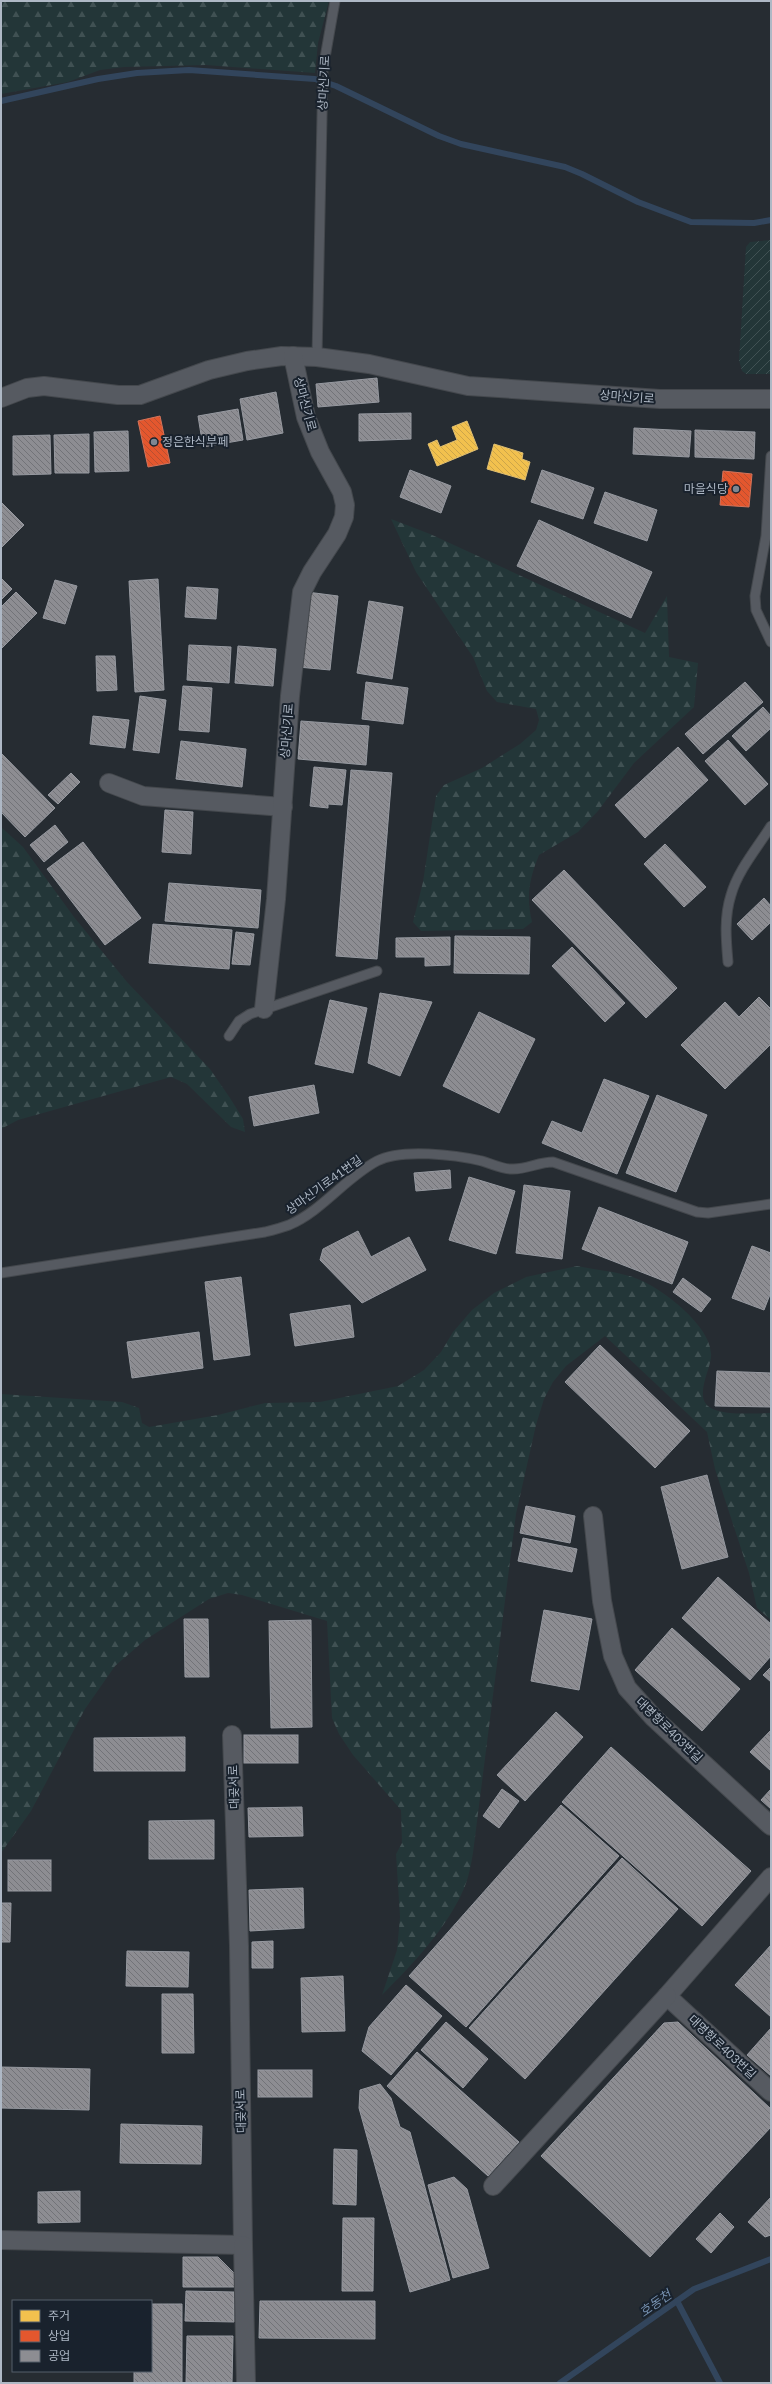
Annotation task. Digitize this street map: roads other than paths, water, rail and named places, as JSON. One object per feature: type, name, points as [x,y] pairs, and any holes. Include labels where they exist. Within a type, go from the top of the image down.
[{"type":"street","name":"상마신기로","points":[[264,1008],[276,899],[290,696],[302,592],[312,572],[337,534],[345,504],[342,492],[320,452],[306,417],[293,356]]},
{"type":"street","name":"상마신기로","points":[[1,398],[27,388],[44,386],[118,395],[140,395],[209,370],[247,361],[293,356],[317,357],[369,364],[468,386],[660,399],[771,399]]},
{"type":"street","points":[[110,783],[126,791],[150,797],[283,807]]},
{"type":"street","name":"대명항로403번길","points":[[593,1516],[602,1600],[612,1649],[627,1688],[654,1718],[771,1826]]},
{"type":"street","name":"대곶서로","points":[[232,1735],[239,1946],[246,2383]]},
{"type":"street","points":[[492,2186],[667,1996],[771,1877]]},
{"type":"street","name":"대명항로403번길","points":[[667,1996],[771,2092]]},
{"type":"street","points":[[1,2240],[243,2245]]},
{"type":"lane","name":"상마신기로","points":[[317,357],[323,69],[335,1]]},
{"type":"lane","points":[[771,456],[766,536],[755,596],[756,610],[771,642]]},
{"type":"lane","points":[[728,962],[726,930],[731,894],[736,880],[771,826]]},
{"type":"lane","points":[[229,1036],[239,1021],[264,1008],[377,971]]},
{"type":"lane","name":"상마신기로41번길","points":[[1,1273],[265,1232],[289,1225],[306,1215],[356,1175],[378,1160],[418,1154],[448,1154],[510,1169],[524,1169],[543,1162],[553,1162],[697,1212],[708,1213],[771,1204]]},
{"type":"waterway","points":[[1,101],[98,79],[137,73],[189,70],[315,79],[336,86],[439,136],[461,144],[565,167],[638,202],[691,222],[754,223],[771,220]]},
{"type":"waterway","name":"호동천","points":[[560,2383],[694,2289],[771,2259]]},
{"type":"waterway","points":[[677,2301],[720,2383]]},
{"type":"place","name":"정은한식부페","points":[[154,442]]},
{"type":"place","name":"마을식당","points":[[736,489]]}]
